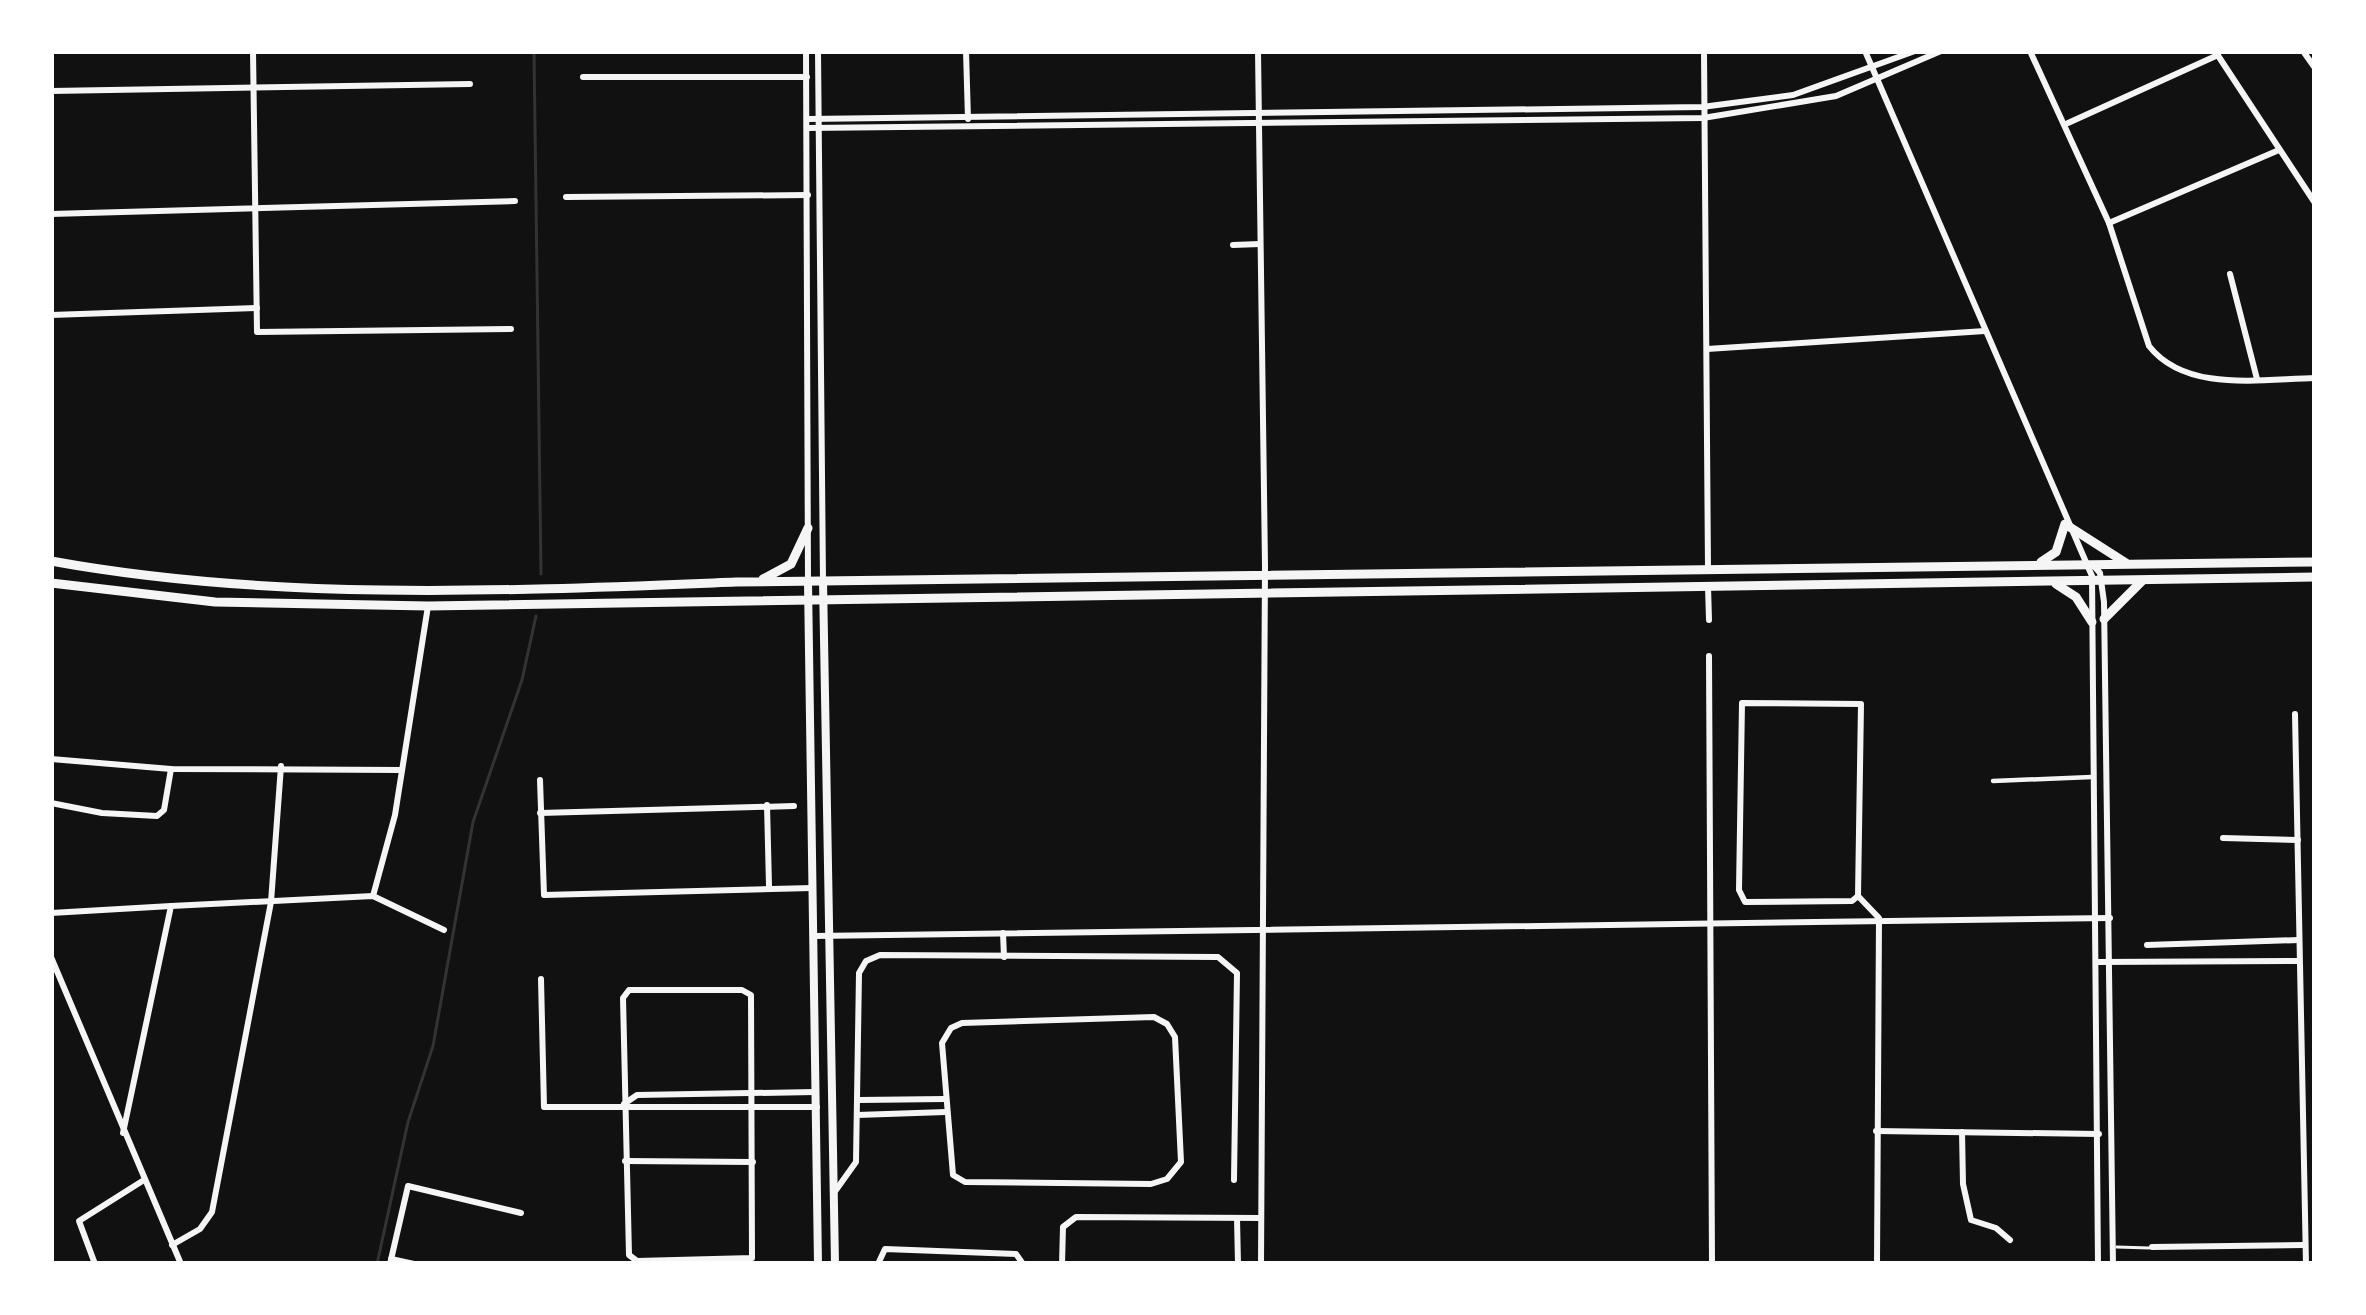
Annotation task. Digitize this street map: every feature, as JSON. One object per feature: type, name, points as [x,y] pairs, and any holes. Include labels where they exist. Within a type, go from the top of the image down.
[{"type":"main road","points":[[2030,566],[2056,552],[2066,524],[2131,566]]},
{"type":"main road","points":[[753,582],[787,567],[808,528]]},
{"type":"main road","points":[[51,562],[234,584],[540,590],[753,582],[2315,562]]},
{"type":"main road","points":[[51,583],[215,602],[428,606],[2315,577]]},
{"type":"main road","points":[[2052,581],[2076,597],[2098,621],[2136,583],[2148,580]]},
{"type":"street","points":[[253,51],[257,332],[511,329]]},
{"type":"street","points":[[806,51],[818,1264]]},
{"type":"street","points":[[818,51],[835,1264]]},
{"type":"street","points":[[966,51],[968,120]]},
{"type":"street","points":[[1258,51],[1264,576],[1261,1264]]},
{"type":"street","points":[[1704,51],[1708,570]]},
{"type":"street","points":[[1865,51],[2066,524],[2097,580],[2110,918],[2113,1264]]},
{"type":"street","points":[[1258,119],[1702,107],[1793,95],[1915,51]]},
{"type":"street","points":[[808,124],[1702,118],[1779,110],[1877,82],[1941,51]]},
{"type":"street","points":[[2030,51],[2109,223],[2149,346],[2162,363],[2192,376],[2315,378]]},
{"type":"street","points":[[2303,51],[2315,68]]},
{"type":"street","points":[[2066,124],[2216,53],[2315,203]]},
{"type":"street","points":[[584,77],[807,76]]},
{"type":"street","points":[[51,91],[470,84]]},
{"type":"street","points":[[2109,223],[2279,150]]},
{"type":"street","points":[[566,197],[808,195]]},
{"type":"street","points":[[51,214],[514,201]]},
{"type":"street","points":[[1233,245],[1260,244]]},
{"type":"street","points":[[2230,274],[2257,379]]},
{"type":"street","points":[[51,315],[257,308]]},
{"type":"street","points":[[1707,349],[1986,331]]},
{"type":"street","points":[[1708,586],[1709,620]]},
{"type":"street","points":[[373,896],[402,770],[428,606]]},
{"type":"street","points":[[2098,621],[2092,777],[2098,1264]]},
{"type":"street","points":[[1709,656],[1712,1264]]},
{"type":"street","points":[[1858,896],[1852,902],[1745,902],[1738,890],[1742,704],[1861,704],[1858,896],[1879,918],[1877,1264]]},
{"type":"street","points":[[2295,714],[2306,1264]]},
{"type":"street","points":[[51,759],[171,769],[402,770]]},
{"type":"street","points":[[172,1245],[200,1229],[212,1213],[271,902],[281,766]]},
{"type":"street","points":[[51,802],[157,816],[164,807],[171,769]]},
{"type":"street","points":[[1993,781],[2092,777]]},
{"type":"street","points":[[540,780],[544,895],[812,888]]},
{"type":"street","points":[[767,805],[769,887]]},
{"type":"street","points":[[540,813],[794,806]]},
{"type":"street","points":[[2224,838],[2298,840]]},
{"type":"street","points":[[51,913],[373,896],[444,930]]},
{"type":"street","points":[[123,1133],[171,907]]},
{"type":"street","points":[[814,936],[2110,918]]},
{"type":"street","points":[[1003,934],[1004,957]]},
{"type":"street","points":[[2147,944],[2299,940]]},
{"type":"street","points":[[51,956],[181,1264]]},
{"type":"street","points":[[833,1193],[856,1162],[859,973],[866,962],[880,956],[1218,958],[1229,963],[1237,973],[1234,1180]]},
{"type":"street","points":[[2096,962],[2147,958],[2299,961]]},
{"type":"street","points":[[541,979],[544,1107],[817,1107]]},
{"type":"street","points":[[629,990],[748,991],[753,1093],[752,1258],[637,1261],[629,1255],[625,1161],[623,998],[629,990]]},
{"type":"street","points":[[1154,1017],[1175,1037],[1181,1162],[1167,1178],[1151,1184],[965,1182],[949,1165],[946,1112],[942,1042],[954,1025],[1154,1017]]},
{"type":"street","points":[[624,1104],[637,1095],[817,1092]]},
{"type":"street","points":[[857,1100],[945,1100]]},
{"type":"street","points":[[857,1115],[946,1112]]},
{"type":"street","points":[[1876,1131],[2099,1134]]},
{"type":"street","points":[[1963,1132],[1963,1184],[1970,1220],[1996,1228],[2010,1240]]},
{"type":"street","points":[[625,1161],[755,1162]]},
{"type":"street","points":[[95,1264],[80,1221],[144,1180]]},
{"type":"street","points":[[414,1264],[391,1262],[408,1186],[521,1213]]},
{"type":"street","points":[[1062,1264],[1063,1227],[1076,1216],[1261,1218]]},
{"type":"street","points":[[1237,1218],[1238,1264]]},
{"type":"street","points":[[2152,1247],[2306,1245]]},
{"type":"street","points":[[878,1264],[885,1249],[1016,1254],[1023,1264]]},
{"type":"lane","points":[[2115,1247],[2152,1247]]},
{"type":"waterway","points":[[534,51],[541,574]]},
{"type":"waterway","points":[[377,1264],[408,1122],[433,1046],[473,822],[522,680],[536,616]]}]
